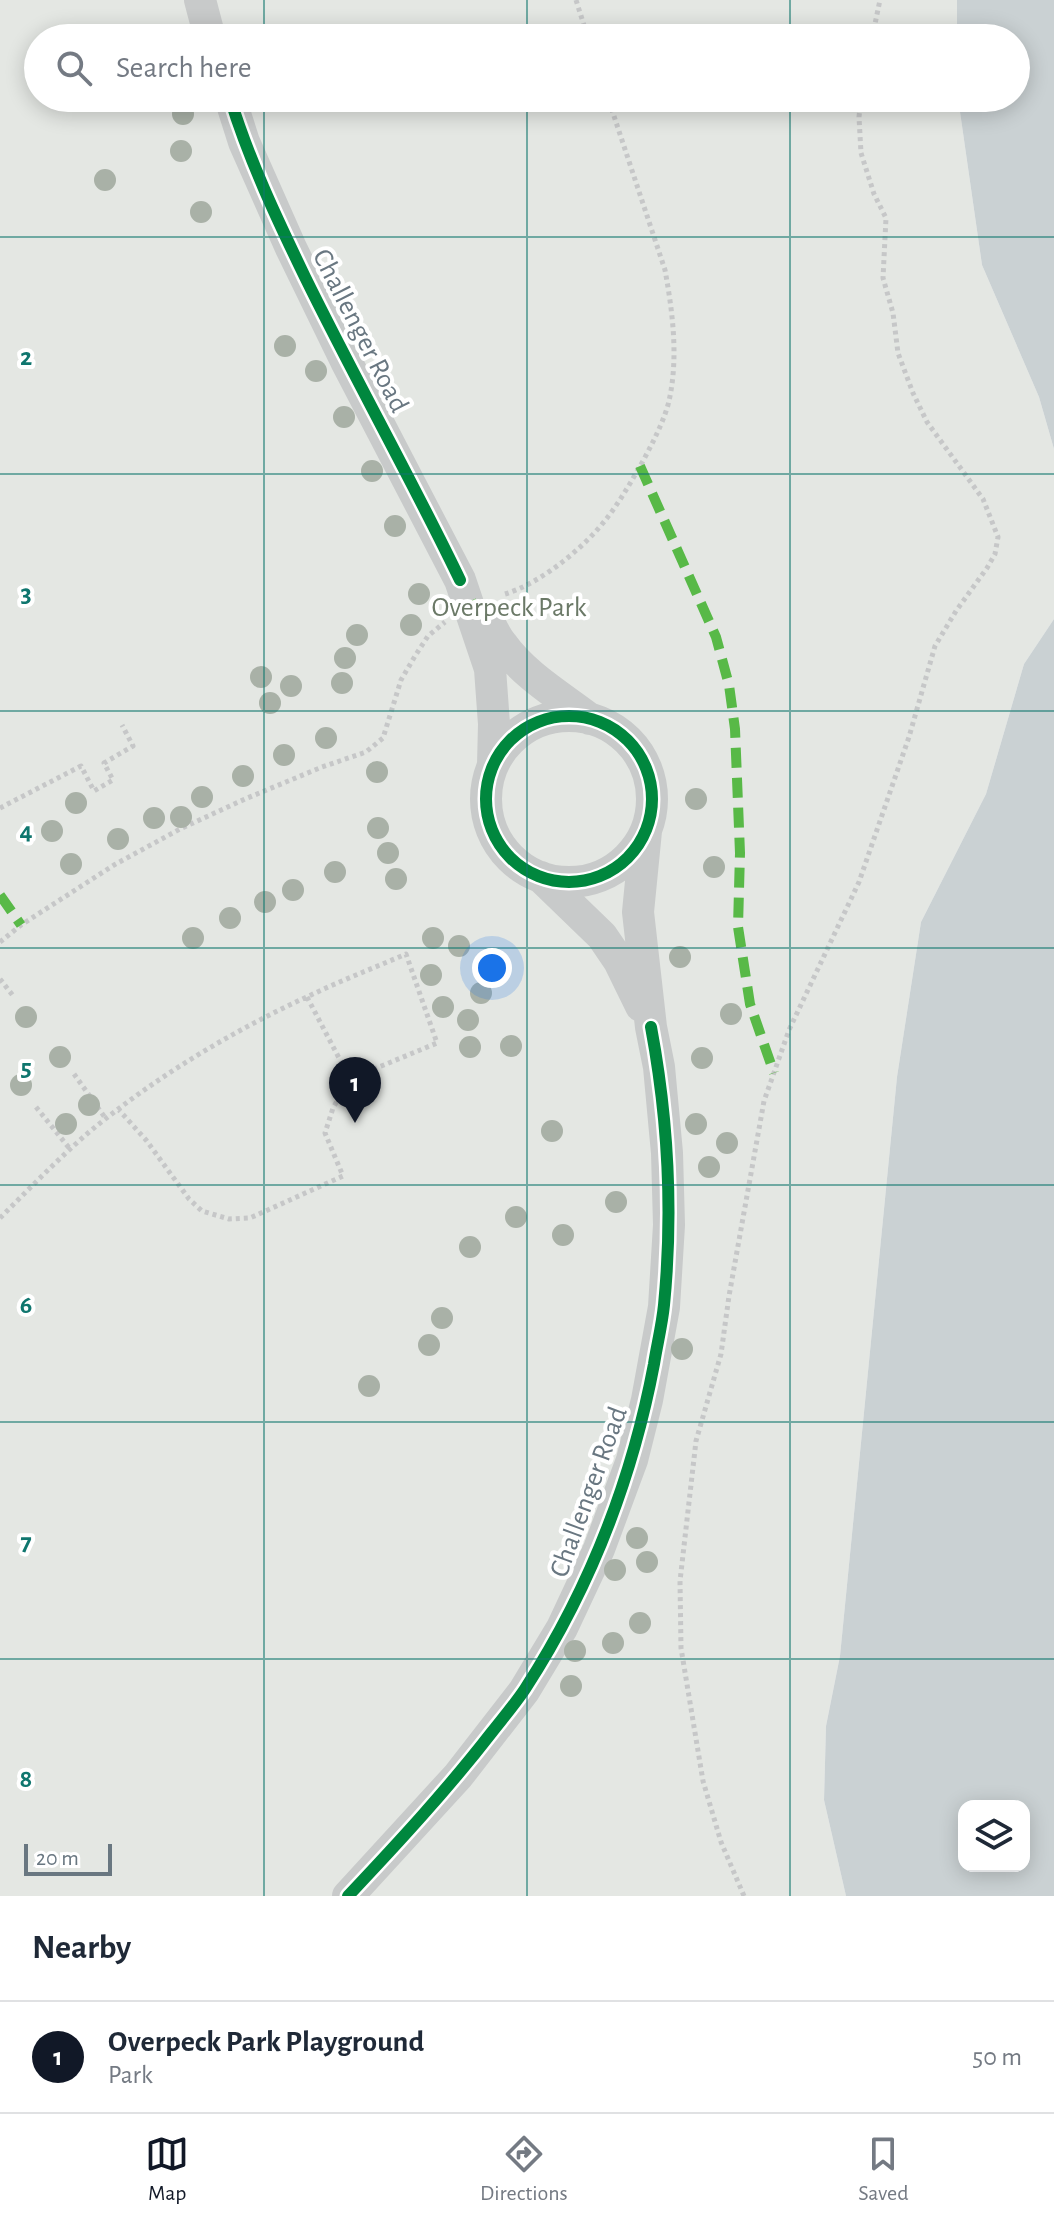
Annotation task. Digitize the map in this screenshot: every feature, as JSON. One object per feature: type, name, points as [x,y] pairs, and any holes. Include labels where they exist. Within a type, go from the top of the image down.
[{"type":"street","points":[[200,0],[206,24]]},
{"type":"street","name":"Challenger Road","points":[[234,112],[244,142],[291,248],[469,597],[516,661],[590,719],[620,733],[646,768],[652,795],[638,912],[651,1027],[659,1067],[666,1138],[669,1225],[664,1307],[632,1460],[599,1549],[562,1628],[524,1691],[458,1776],[348,1896]]},
{"type":"street","name":"Challenger Road","points":[[469,597],[490,669],[493,765],[486,795],[490,826],[498,843],[524,869],[552,881],[573,882],[605,874],[631,855],[646,831]]},
{"type":"street","name":"Challenger Road","points":[[493,765],[517,734],[535,724],[563,717],[590,719]]},
{"type":"street","name":"Challenger Road","points":[[541,877],[602,936],[627,977],[651,1027]]},
{"type":"path","points":[[576,0],[584,24]]},
{"type":"path","points":[[875,24],[880,0]]},
{"type":"path","points":[[0,942],[114,865],[180,829],[322,767],[366,752],[383,738],[401,680],[428,636],[469,597],[518,590],[529,584],[588,539],[607,518],[659,430],[668,404],[673,369],[670,299],[665,270],[613,112]]},
{"type":"path","points":[[744,1896],[721,1842],[703,1781],[681,1648],[680,1581],[696,1441],[721,1354],[764,1101],[789,1030],[859,882],[909,737],[935,646],[987,568],[995,554],[998,537],[983,499],[927,422],[898,353],[893,313],[883,278],[886,218],[874,194],[861,153],[860,112]]},
{"type":"path","points":[[0,808],[81,766],[94,791],[113,780],[104,763],[133,746],[122,725]]},
{"type":"path","points":[[0,1218],[70,1149],[106,1119],[119,1110],[187,1063],[307,997],[406,954],[437,1043],[350,1079],[333,1108],[325,1133],[343,1176],[250,1218],[229,1219],[202,1211],[189,1199],[146,1140],[119,1110]]},
{"type":"path","points":[[0,979],[14,997]]},
{"type":"path","points":[[307,997],[350,1079]]},
{"type":"path","points":[[74,1074],[106,1119]]},
{"type":"path","points":[[36,1107],[70,1149]]},
{"type":"green space","name":"Overpeck Park","points":[[0,0],[957,0],[957,24],[24,24],[24,112],[960,112],[982,265],[1039,397],[1054,449],[1054,619],[1024,664],[986,794],[921,922],[897,1077],[840,1656],[826,1726],[824,1800],[846,1896],[0,1896]]},
{"type":"shaded area","points":[[957,0],[1054,0],[1054,449],[1039,397],[982,265],[960,112],[1030,112],[1030,24],[957,24]]},
{"type":"shaded area","points":[[1054,619],[1054,1896],[846,1896],[824,1800],[826,1726],[840,1656],[897,1077],[921,922],[986,794],[1024,664]]},
{"type":"marked path","points":[[640,466],[716,637],[729,685],[735,729],[740,853],[738,927],[750,1004],[774,1073]]},
{"type":"marked path","points":[[468,608],[478,603]]},
{"type":"marked path","points":[[0,895],[21,925]]},
{"type":"cycle path","points":[[235,112],[255,167],[295,255],[460,580]]},
{"type":"cycle path","points":[[569,716],[601,722],[628,740],[646,767],[652,799],[646,831],[628,858],[601,876],[569,882],[537,876],[510,858],[492,831],[486,799],[492,767],[510,740],[537,722],[569,716]]},
{"type":"cycle path","points":[[348,1896],[440,1795],[525,1689],[569,1613],[620,1492],[645,1407],[663,1312],[667,1270],[665,1131],[651,1027]]},
{"type":"place","name":"Overpeck Park Playground","points":[[355,1123]]}]
